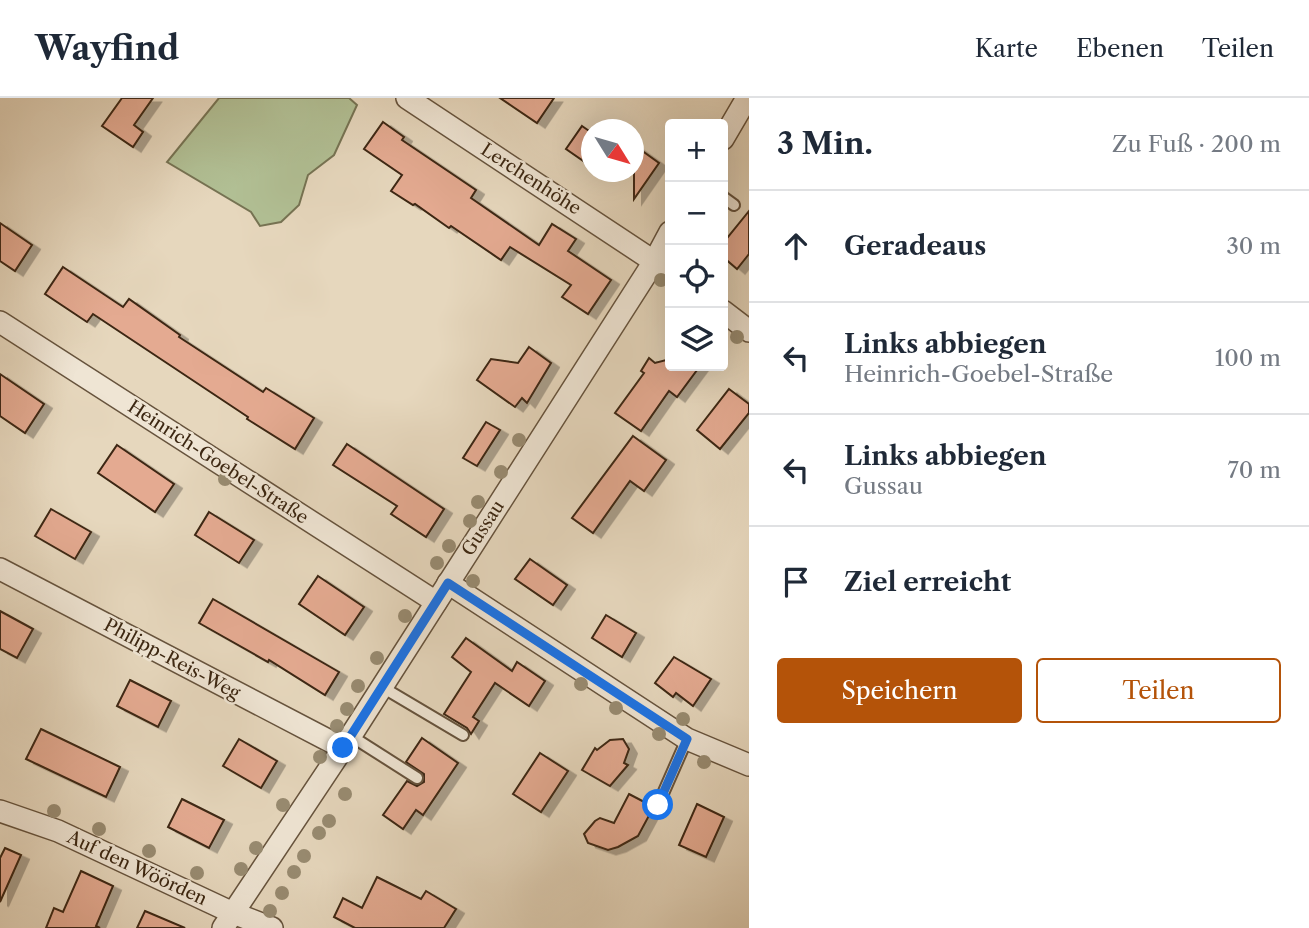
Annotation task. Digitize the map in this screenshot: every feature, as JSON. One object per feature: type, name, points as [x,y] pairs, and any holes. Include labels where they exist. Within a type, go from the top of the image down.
[{"type":"street","name":"Lerchenhöhe","points":[[407,98],[663,266]]},
{"type":"street","points":[[728,130],[747,98]]},
{"type":"street","name":"Gussau","points":[[228,920],[347,742],[448,583],[663,266],[667,245]]},
{"type":"street","points":[[728,315],[749,331]]},
{"type":"street","name":"Heinrich-Goebel-Straße","points":[[0,322],[436,602]]},
{"type":"street","name":"Philipp-Reis-Weg","points":[[0,569],[347,742]]},
{"type":"street","points":[[448,583],[687,739],[749,765]]},
{"type":"street","name":"Auf den Wöörden","points":[[0,811],[58,831],[228,920],[272,928]]},
{"type":"lane","points":[[728,201],[734,205]]},
{"type":"lane","points":[[382,687],[463,735]]},
{"type":"lane","points":[[658,805],[687,739]]},
{"type":"lane","points":[[347,742],[416,778]]},
{"type":"green space","points":[[219,98],[349,98],[357,105],[334,155],[308,175],[299,205],[281,222],[260,226],[251,212],[167,162]]},
{"type":"building","points":[[122,98],[153,98],[134,125],[143,132],[133,147],[102,126]]},
{"type":"building","points":[[500,98],[554,98],[537,123]]},
{"type":"building","points":[[383,122],[404,137],[402,140],[476,190],[471,198],[539,245],[552,224],[576,239],[568,251],[611,280],[588,314],[562,297],[571,285],[510,247],[501,260],[451,226],[449,228],[391,191],[402,175],[364,149]]},
{"type":"building","points":[[581,127],[581,159],[566,149]]},
{"type":"building","points":[[644,152],[659,163],[634,199],[634,182],[644,182]]},
{"type":"building","points":[[749,211],[749,254],[737,269],[728,261],[728,237]]},
{"type":"building","points":[[0,223],[32,245],[15,271],[0,261]]},
{"type":"building","points":[[63,267],[123,307],[129,299],[180,335],[179,337],[263,392],[266,388],[314,418],[295,449],[93,314],[87,322],[45,294]]},
{"type":"building","points":[[529,347],[551,363],[527,403],[522,398],[515,407],[477,380],[491,359],[518,363]]},
{"type":"building","points":[[649,358],[655,363],[665,360],[665,371],[696,371],[677,397],[669,391],[641,431],[615,413],[644,373],[641,371]]},
{"type":"building","points":[[0,374],[44,404],[25,433],[0,416]]},
{"type":"building","points":[[729,389],[749,404],[749,413],[720,449],[697,430]]},
{"type":"building","points":[[486,422],[500,430],[477,466],[463,458]]},
{"type":"building","points":[[633,436],[666,460],[644,491],[630,481],[593,533],[572,518]]},
{"type":"building","points":[[347,444],[444,509],[426,537],[391,514],[397,506],[333,465]]},
{"type":"building","points":[[117,445],[174,484],[155,512],[98,473]]},
{"type":"building","points":[[51,509],[91,532],[75,559],[35,536]]},
{"type":"building","points":[[209,512],[254,540],[239,563],[195,535]]},
{"type":"building","points":[[530,559],[567,585],[553,605],[515,579]]},
{"type":"building","points":[[318,576],[364,607],[345,635],[299,604]]},
{"type":"building","points":[[213,599],[339,672],[325,695],[269,660],[268,662],[199,623]]},
{"type":"building","points":[[0,611],[33,629],[17,658],[0,649]]},
{"type":"building","points":[[606,615],[636,633],[622,657],[592,638]]},
{"type":"building","points":[[466,638],[512,671],[517,662],[545,681],[529,706],[495,683],[473,717],[479,721],[471,734],[467,728],[444,714],[471,672],[452,657]]},
{"type":"building","points":[[674,657],[711,679],[693,706],[676,693],[673,697],[655,683]]},
{"type":"building","points":[[130,680],[171,701],[158,727],[117,706]]},
{"type":"building","points":[[41,729],[120,767],[106,797],[26,759]]},
{"type":"building","points":[[422,738],[458,763],[423,815],[416,810],[403,829],[383,815],[407,781],[417,786],[424,782],[424,774],[406,762]]},
{"type":"building","points":[[239,739],[277,761],[261,788],[223,766]]},
{"type":"building","points":[[623,739],[629,749],[624,763],[628,765],[610,786],[582,770],[595,748],[597,750],[610,740]]},
{"type":"building","points":[[540,753],[568,771],[541,812],[513,794]]},
{"type":"building","points":[[629,794],[650,805],[652,810],[638,836],[608,850],[588,843],[584,834],[600,818],[614,823]]},
{"type":"building","points":[[182,799],[224,820],[209,848],[168,827]]},
{"type":"building","points":[[697,804],[724,817],[706,857],[679,845]]},
{"type":"building","points":[[5,848],[21,855],[0,902],[0,858]]},
{"type":"building","points":[[81,871],[113,886],[96,926],[100,928],[46,928],[54,908],[63,912]]},
{"type":"building","points":[[377,877],[421,899],[426,891],[456,909],[444,928],[355,928],[334,917],[343,898],[362,908]]},
{"type":"building","points":[[145,911],[185,928],[137,928]]},
{"type":"route","points":[[343,748],[448,583],[687,739],[658,805]]}]
